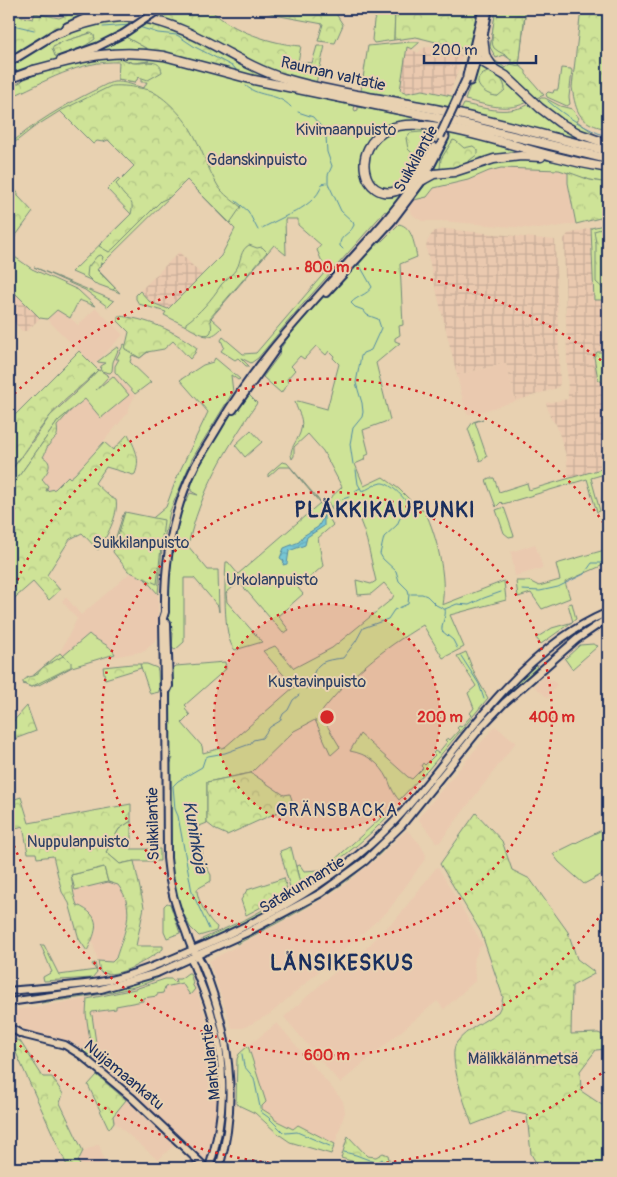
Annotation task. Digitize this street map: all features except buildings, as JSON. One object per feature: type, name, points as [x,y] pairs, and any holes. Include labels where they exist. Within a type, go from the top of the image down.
[{"type":"highway","name":"Rauman valtatie","points":[[53,35],[84,24],[107,19],[131,17],[156,21],[192,34],[242,61],[286,79],[438,110],[608,151]]},
{"type":"highway","points":[[483,36],[486,58],[494,68]]},
{"type":"highway","name":"Rauman valtatie","points":[[30,71],[86,57],[114,53],[140,53],[164,56],[286,88],[434,117],[608,159]]},
{"type":"highway","points":[[474,58],[506,76],[540,108],[560,123],[580,134],[608,144]]},
{"type":"highway","points":[[551,156],[502,158],[454,172],[434,174],[420,178],[397,191],[387,192],[378,190],[370,181],[364,168],[364,158],[369,145],[376,136],[398,126],[414,124],[485,137],[551,156],[608,168]]},
{"type":"main road","points":[[53,35],[106,9]]},
{"type":"main road","points":[[30,71],[95,48],[123,34],[161,9]]},
{"type":"main road","name":"Suikkilantie","points":[[196,953],[176,909],[168,876],[166,692],[169,686],[168,632],[165,612],[166,565],[174,520],[195,467],[242,388],[265,357],[300,317],[325,294],[394,220],[420,178],[468,80],[483,9]]},
{"type":"main road","name":"Suikkilantie","points":[[474,58],[483,36],[488,9]]},
{"type":"main road","name":"Rauman valtatie","points":[[9,62],[53,35]]},
{"type":"main road","name":"Rauman valtatie","points":[[9,79],[30,71]]},
{"type":"main road","name":"Satakunnantie","points":[[9,1002],[80,993],[113,986],[157,973],[191,958],[196,953],[315,887],[360,855],[400,815],[479,719],[516,679],[561,639],[589,621],[608,612]]},
{"type":"main road","name":"Satakunnantie","points":[[9,992],[111,980],[196,953],[297,907],[337,882],[391,837],[412,814],[496,710],[577,639],[608,618]]},
{"type":"main road","name":"Markulantie","points":[[196,953],[212,992],[222,1025],[229,1077],[227,1132],[219,1168]]},
{"type":"main road","name":"Markulantie","points":[[191,958],[214,1020],[222,1079],[222,1113],[219,1131],[208,1168]]},
{"type":"main road","name":"Nuijamaankatu","points":[[9,1027],[24,1035],[65,1045],[81,1054],[131,1096],[208,1168]]},
{"type":"shaded area","points":[[432,46],[462,55],[449,95],[423,90],[407,93],[401,91],[399,89],[407,47],[418,53],[423,48]]},
{"type":"shaded area","points":[[501,168],[541,168],[568,172],[568,184],[576,224],[538,229],[422,221],[410,211],[410,206],[414,200],[427,197],[434,188],[468,180]]},
{"type":"shaded area","points":[[591,228],[594,299],[605,300],[606,352],[608,352],[608,467],[569,479],[566,455],[556,424],[551,419],[546,403],[568,399],[564,239],[568,234]]},
{"type":"shaded area","points":[[445,229],[555,240],[560,384],[557,388],[516,401],[506,363],[457,375],[426,248],[427,242],[435,231]]},
{"type":"shaded area","points":[[179,252],[202,275],[168,309],[150,302],[140,291]]},
{"type":"shaded area","points":[[9,287],[40,318],[27,331],[22,331],[9,317]]},
{"type":"shaded area","points":[[96,308],[123,335],[93,365],[47,319],[57,310],[66,314],[78,325]]},
{"type":"shaded area","points":[[506,363],[516,401],[468,414],[465,410],[457,375]]},
{"type":"shaded area","points":[[114,375],[135,396],[127,414],[75,474],[55,489],[46,492],[48,487],[42,479],[50,465],[48,460],[43,458],[47,447],[59,433],[57,426],[71,410]]},
{"type":"shaded area","points":[[535,544],[543,568],[515,576],[511,552]]},
{"type":"shaded area","points":[[136,568],[158,594],[158,637],[145,651],[86,662],[72,667],[60,653],[77,619],[62,601],[66,597],[81,615]]},
{"type":"shaded area","points":[[545,676],[557,684],[548,698],[534,686]]},
{"type":"shaded area","points":[[495,726],[516,742],[439,843],[436,842],[419,820],[419,817]]},
{"type":"shaded area","points":[[407,830],[420,844],[426,855],[388,911],[270,1014],[243,1028],[232,1028],[209,961],[308,908],[339,889],[380,856]]},
{"type":"shaded area","points":[[104,867],[125,893],[129,904],[128,917],[115,959],[112,962],[98,961],[92,940],[97,930],[86,909],[77,905],[73,894],[75,890]]},
{"type":"shaded area","points":[[438,867],[483,945],[479,948],[474,960],[475,981],[444,1009],[437,1001],[340,1083],[284,1017],[336,971],[370,945],[397,918]]},
{"type":"shaded area","points":[[190,973],[205,1015],[220,1080],[219,1112],[211,1156],[206,1159],[148,1108],[134,1092],[112,1077],[88,1056],[89,1054],[74,1044],[58,1038],[27,1031],[15,1021],[15,1010],[94,998],[135,989],[165,979],[180,979]]},
{"type":"shaded area","points":[[277,1023],[343,1101],[345,1112],[335,1144],[298,1125],[293,1129],[275,1120],[273,1116],[262,1109],[266,1102],[248,1046]]},
{"type":"shaded area","points":[[126,1100],[173,1146],[158,1160],[114,1122],[113,1117]]},
{"type":"shaded area","points":[[99,1144],[106,1168],[81,1168],[78,1162],[83,1151]]},
{"type":"green space","points":[[83,9],[89,9],[90,12],[63,25],[9,58],[9,17],[13,15],[33,19],[35,13],[59,18]]},
{"type":"green space","points":[[165,9],[213,9],[212,11],[230,25],[253,35],[301,46],[298,62],[312,63],[317,46],[325,46],[316,83],[278,73],[154,18]]},
{"type":"green space","points":[[258,9],[333,9],[343,25],[335,43],[318,41],[323,24],[280,16]]},
{"type":"green space","points":[[380,9],[395,9],[394,40],[374,43],[372,40],[374,21]]},
{"type":"green space","points":[[395,9],[481,9],[472,47],[464,49],[416,37],[394,40]]},
{"type":"green space","points":[[491,9],[494,9],[488,34],[489,53],[492,58],[505,68],[511,64],[518,65],[504,55],[496,58],[490,47],[496,9],[526,9],[519,65],[526,71],[526,74],[544,95],[534,99],[512,77],[489,59],[486,36]]},
{"type":"green space","points":[[496,9],[524,9],[519,66],[511,64],[511,59],[494,48],[492,35]]},
{"type":"green space","points":[[581,9],[608,9],[608,129],[585,121],[575,104],[572,87]]},
{"type":"green space","points":[[142,20],[111,38],[82,51],[9,76],[9,64],[52,38],[104,21]],"holes":[[[90,33],[92,41],[63,56],[55,56],[53,46],[57,44]]]},
{"type":"green space","points":[[146,22],[166,26],[302,89],[153,52],[124,36]]},
{"type":"green space","points":[[91,33],[95,39],[87,45],[71,53],[55,56],[52,48],[62,42]]},
{"type":"green space","points":[[124,36],[153,52],[118,50],[86,55]]},
{"type":"green space","points":[[420,42],[412,49],[407,47],[400,90],[407,93],[423,90],[456,97],[451,109],[397,96],[361,91],[368,46]]},
{"type":"green space","name":"Gdanskinpuisto","points":[[122,56],[161,59],[269,87],[355,106],[355,111],[358,110],[358,107],[443,123],[442,126],[383,130],[362,164],[380,192],[409,186],[388,213],[385,211],[258,358],[251,363],[241,358],[249,366],[246,366],[238,358],[235,360],[221,351],[224,347],[221,340],[223,337],[243,354],[256,353],[326,271],[317,250],[321,245],[298,225],[298,219],[285,219],[286,255],[274,245],[211,318],[222,328],[213,335],[206,336],[203,335],[208,334],[164,315],[166,312],[139,304],[136,299],[136,295],[140,291],[150,302],[168,309],[221,256],[235,229],[187,180],[97,269],[120,293],[72,272],[131,214],[107,189],[118,178],[120,180],[134,166],[103,135],[93,144],[60,111],[33,128],[9,147],[28,129],[49,115],[106,84],[122,82],[144,88],[147,82],[141,82],[141,77],[135,82],[118,79],[132,64],[149,61],[134,63],[122,59]]},
{"type":"green space","points":[[122,56],[122,59],[132,63],[151,62],[158,64],[162,72],[148,80],[139,77],[135,82],[118,79],[119,62],[105,62],[62,73],[9,98],[9,89],[28,75],[86,60]]},
{"type":"green space","points":[[477,66],[490,69],[498,74],[530,101],[514,107],[498,107],[465,100]],"holes":[[[485,72],[498,76],[504,85],[505,88],[498,96],[490,95]]]},
{"type":"green space","points":[[561,68],[571,69],[572,71],[570,104],[567,106],[547,97],[546,94],[558,90]]},
{"type":"green space","points":[[488,72],[497,76],[504,84],[505,90],[498,96],[487,93],[478,83],[482,75]]},
{"type":"green space","points":[[111,86],[128,86],[151,91],[158,94],[177,112],[195,137],[218,186],[241,207],[230,223],[187,180],[170,197],[161,201],[109,252],[99,246],[131,214],[131,203],[116,184],[134,166],[108,140],[103,142],[97,141],[93,144],[60,111]]},
{"type":"green space","points":[[541,98],[572,109],[579,118],[577,121],[599,137],[608,138],[608,142],[567,125],[536,101]]},
{"type":"green space","points":[[532,103],[608,148],[460,112],[464,104],[506,110],[523,107]]},
{"type":"green space","points":[[406,127],[440,130],[417,171],[402,186],[389,190],[377,186],[369,176],[367,155],[383,134]]},
{"type":"green space","points":[[449,132],[535,153],[441,171],[432,167]]},
{"type":"green space","points":[[410,133],[428,133],[433,139],[423,154],[415,156],[408,149],[406,138]]},
{"type":"green space","points":[[453,140],[464,148],[473,146],[478,150],[478,154],[466,163],[446,171],[440,168],[441,159]]},
{"type":"green space","points":[[537,158],[608,172],[608,183],[590,180],[559,170],[501,168],[468,180],[434,188],[427,197],[414,200],[429,179],[494,161]]},
{"type":"green space","points":[[568,172],[590,180],[608,183],[608,216],[576,224],[568,183]]},
{"type":"green space","points":[[9,183],[33,212],[12,241],[9,238]]},
{"type":"green space","name":"Kustavinpuisto","points":[[399,224],[404,226],[410,233],[417,257],[400,264],[403,325],[399,326],[400,335],[395,338],[395,341],[400,343],[376,363],[390,420],[363,430],[369,454],[365,456],[364,460],[355,464],[364,486],[383,477],[399,489],[419,509],[425,511],[440,557],[443,582],[442,605],[504,581],[506,600],[450,615],[464,647],[443,658],[423,625],[393,644],[367,664],[343,687],[320,714],[340,747],[331,755],[315,720],[294,731],[251,773],[207,782],[207,823],[197,827],[196,832],[202,849],[202,859],[211,875],[211,881],[197,889],[197,893],[207,915],[217,927],[216,931],[199,936],[190,927],[175,896],[170,865],[170,765],[173,758],[169,762],[169,728],[172,670],[176,666],[225,662],[226,669],[185,705],[187,707],[185,709],[190,715],[182,723],[202,746],[203,753],[225,747],[294,687],[263,651],[275,646],[294,668],[332,648],[392,599],[394,595],[384,583],[371,594],[358,595],[356,580],[371,584],[376,581],[364,530],[350,504],[333,510],[327,501],[342,487],[323,451],[308,434],[294,447],[292,459],[291,455],[302,424],[295,402],[298,401],[327,409],[339,364],[329,351],[326,355],[316,346],[304,359],[300,356],[291,366],[295,370],[287,379],[288,383],[281,393],[263,377],[280,354],[278,352],[299,322],[370,248],[380,240],[382,241]]},
{"type":"green space","points":[[608,224],[608,352],[606,352],[605,300],[594,300],[591,228]]},
{"type":"green space","points":[[608,227],[608,293],[596,282],[596,243],[594,231]]},
{"type":"green space","points":[[249,245],[257,248],[262,247],[267,252],[210,318],[212,326],[209,334],[201,334],[186,326],[186,323],[205,306],[235,270],[242,253]]},
{"type":"green space","points":[[9,253],[32,269],[78,290],[95,306],[79,300],[70,318],[57,310],[47,319],[40,318],[9,287]]},
{"type":"green space","points":[[101,255],[103,257],[97,270],[115,288],[113,290],[94,283],[87,276],[88,267],[97,256]]},
{"type":"green space","points":[[34,267],[114,301],[108,307],[85,290]]},
{"type":"green space","points":[[608,293],[608,387],[598,379],[594,357],[597,352],[606,352],[605,299]]},
{"type":"green space","points":[[118,316],[139,319],[160,326],[197,348],[195,353],[190,359],[173,341],[164,349],[147,352],[140,358],[125,349],[129,332],[118,321]]},
{"type":"green space","points":[[161,342],[140,358],[132,355],[130,362],[151,382],[135,394],[115,372],[115,366],[119,359],[116,359],[124,344],[126,345],[125,349]]},
{"type":"green space","points":[[117,347],[119,348],[113,362],[112,371],[110,373],[101,371],[109,376],[96,390],[113,376],[129,395],[101,418],[85,399],[58,421],[9,490],[9,473],[50,416],[98,370],[100,371],[101,366],[106,363],[97,362]]},
{"type":"green space","points":[[79,351],[98,370],[50,416],[9,473],[9,421]]},
{"type":"green space","name":"Suikkilanpuisto","points":[[215,358],[240,379],[238,380],[231,375],[233,392],[192,459],[170,511],[162,548],[158,594],[114,543],[123,515],[148,522],[166,507],[177,477],[208,412],[180,380],[203,365],[213,362]]},
{"type":"green space","points":[[246,392],[257,403],[215,472],[199,507],[188,546],[208,570],[218,570],[219,612],[218,606],[194,578],[184,578],[184,642],[175,650],[172,648],[173,633],[171,632],[168,612],[168,563],[181,508],[190,493],[198,495],[191,491],[193,479],[204,454]]},
{"type":"green space","name":"Suikkilanpuisto","points":[[71,410],[57,426],[57,435],[47,447],[43,457],[49,465],[48,471],[42,479],[48,486],[46,491],[55,489],[68,476],[70,478],[75,474],[104,442],[113,450],[128,434],[135,449],[137,469],[133,475],[106,467],[95,483],[116,500],[114,519],[98,550],[82,533],[70,539],[47,575],[60,590],[49,600],[33,582],[9,603],[9,490],[58,421]]},
{"type":"green space","points":[[483,419],[475,422],[487,457],[480,461],[468,429],[473,422]]},
{"type":"green space","points":[[251,430],[262,442],[245,457],[235,445]]},
{"type":"green space","name":"Urkolanpuisto","points":[[282,462],[287,463],[318,499],[333,525],[318,538],[323,566],[298,588],[303,594],[278,616],[289,630],[283,633],[239,582],[226,593],[227,602],[262,642],[235,650],[231,644],[226,621],[225,593],[226,562],[238,574],[320,503],[290,467],[279,467],[268,477],[268,474]]},
{"type":"green space","points":[[608,467],[608,473],[591,478],[600,511],[597,512],[587,479],[503,504],[501,502],[496,507],[486,480],[494,478],[499,492],[527,483],[529,490]]},
{"type":"green space","points":[[504,507],[514,536],[509,537],[504,533],[496,510]]},
{"type":"green space","points":[[125,512],[164,520],[157,584],[128,571],[113,552]]},
{"type":"green space","points":[[608,549],[608,563],[565,582],[570,598],[542,609],[531,593],[518,597],[516,581],[529,581],[539,586],[560,580],[556,564]]},
{"type":"green space","points":[[572,603],[576,619],[573,621],[568,604]]},
{"type":"green space","points":[[571,623],[541,644],[536,638],[552,628]]},
{"type":"green space","points":[[89,634],[110,647],[115,654],[72,667],[39,685],[31,687],[23,684],[60,653],[63,656]]},
{"type":"green space","points":[[593,644],[598,646],[572,669],[565,659],[580,645]]},
{"type":"green space","points":[[466,652],[475,675],[488,698],[428,770],[399,800],[385,773],[377,764],[362,754],[350,751],[360,734],[412,779],[423,768],[421,766],[423,763],[425,765],[435,755],[433,753],[435,751],[438,753],[447,742],[445,740],[448,738],[450,740],[459,730],[457,728],[461,727],[472,715],[470,713],[474,708],[468,693],[476,686],[457,656]]},
{"type":"green space","points":[[63,656],[71,662],[71,667],[31,687],[23,683],[28,677],[36,675],[43,667]]},
{"type":"green space","points":[[140,664],[147,664],[157,668],[159,692],[150,694]]},
{"type":"green space","points":[[140,664],[141,668],[105,679],[103,667]]},
{"type":"green space","points":[[535,664],[537,667],[514,689],[411,812],[409,811],[495,705]]},
{"type":"green space","points":[[27,706],[36,731],[9,741],[9,726]]},
{"type":"green space","points":[[251,773],[284,795],[290,794],[292,800],[289,807],[227,835],[216,830],[207,823],[207,782]]},
{"type":"green space","name":"Nuppulanpuisto","points":[[21,797],[29,823],[131,804],[131,821],[119,829],[106,852],[120,864],[134,861],[144,907],[136,946],[163,946],[163,949],[124,971],[107,974],[100,972],[98,961],[112,962],[116,958],[125,930],[128,912],[124,894],[118,885],[108,882],[104,867],[71,875],[77,905],[91,914],[96,924],[87,951],[79,939],[69,903],[62,892],[53,856],[37,858],[36,853],[28,853],[23,826],[9,830],[9,801]]},
{"type":"green space","points":[[391,809],[393,811],[382,823],[358,845],[292,892],[300,883],[296,866],[300,865],[304,871],[320,870],[333,861]]},
{"type":"green space","name":"Mälikkälänmetsä","points":[[476,813],[502,841],[512,870],[530,879],[568,932],[577,959],[593,971],[594,974],[572,986],[571,1034],[598,1033],[608,1037],[608,1049],[596,1050],[580,1071],[581,1091],[608,1109],[608,1168],[539,1168],[531,1154],[527,1115],[508,1111],[472,1125],[458,1083],[454,1049],[457,1042],[466,1033],[498,1012],[503,997],[481,932],[440,864]]},
{"type":"green space","points":[[131,821],[131,849],[160,849],[160,861],[134,861],[120,864],[106,852],[119,829]]},
{"type":"green space","points":[[398,821],[400,822],[362,860],[317,892],[297,903],[296,901]]},
{"type":"green space","points":[[608,827],[608,871],[584,884],[559,862],[553,854]]},
{"type":"green space","points":[[291,847],[300,883],[291,891],[280,851]]},
{"type":"green space","points":[[386,847],[355,875],[323,897],[237,944],[236,942],[243,937],[350,877]]},
{"type":"green space","points":[[104,867],[108,882],[75,890],[71,875]]},
{"type":"green space","points":[[284,878],[288,893],[246,915],[241,900],[247,890]]},
{"type":"green space","points":[[288,896],[288,900],[203,943],[202,939],[246,919]]},
{"type":"green space","points":[[167,903],[170,904],[180,933],[167,938],[164,931],[164,906]]},
{"type":"green space","points":[[40,945],[44,945],[59,975],[96,970],[92,964],[95,963],[97,972],[92,978],[44,981],[43,977],[52,972]]},
{"type":"green space","points":[[165,973],[142,985],[41,1003],[114,989]]},
{"type":"green space","points":[[190,973],[195,989],[190,995],[182,983],[165,987],[163,993],[143,998],[143,1001],[116,1006],[116,1009],[92,1012],[97,1050],[92,1050],[93,1061],[82,1050],[91,1047],[86,1014],[87,999],[135,989],[165,979],[172,979],[176,982],[175,979],[180,979]]},
{"type":"green space","points":[[9,1038],[20,1041],[43,1077],[52,1077],[63,1094],[60,1103],[83,1151],[78,1161],[81,1168],[68,1168],[13,1046],[9,1046]]},
{"type":"green space","points":[[248,1046],[266,1102],[262,1109],[273,1116],[275,1120],[293,1129],[298,1125],[335,1144],[331,1154],[290,1142],[255,1113],[236,1104],[237,1059],[239,1054]]},
{"type":"green space","points":[[97,1075],[126,1100],[113,1116],[114,1122],[109,1129],[88,1085]]},
{"type":"green space","points":[[348,1136],[367,1156],[376,1157],[383,1153],[388,1155],[390,1164],[388,1168],[376,1168],[341,1158]]},
{"type":"water","points":[[324,513],[324,526],[307,537],[305,545],[289,551],[287,564],[283,565],[284,561],[280,558],[284,548],[299,542],[303,536],[318,527]]},
{"type":"waterway","name":"Kuninkoja","points":[[9,24],[34,30]]},
{"type":"waterway","name":"Kuninkoja","points":[[103,27],[130,25]]},
{"type":"waterway","name":"Kuninkoja","points":[[139,27],[158,33],[177,35],[195,47],[234,67],[236,70]]},
{"type":"waterway","name":"Kuninkoja","points":[[246,86],[251,90],[280,99],[291,107]]},
{"type":"waterway","points":[[548,101],[576,122],[608,137]]},
{"type":"waterway","name":"Kuninkoja","points":[[298,112],[313,117],[326,136],[327,152],[332,166],[328,175],[328,183],[341,211],[354,225],[341,239],[340,246],[343,249]]},
{"type":"waterway","points":[[291,214],[310,202],[318,194],[322,184],[326,183]]},
{"type":"waterway","points":[[236,201],[248,211],[258,230]]},
{"type":"waterway","points":[[262,228],[288,215]]},
{"type":"waterway","name":"Kuninkoja","points":[[353,464],[350,444],[353,428],[362,417],[363,412],[356,383],[361,356],[363,353],[371,350],[381,328],[378,319],[367,315],[363,310],[351,303],[372,287],[359,264]]},
{"type":"waterway","name":"Kuninkoja","points":[[306,689],[321,663],[343,658],[363,628],[388,619],[394,610],[408,604],[408,590],[399,581],[396,571],[380,554],[384,537],[397,525],[400,518],[410,510],[409,506],[398,493],[385,484],[381,483],[362,491],[358,484],[356,470]]},
{"type":"waterway","name":"Kuninkoja","points":[[355,491],[360,488]]},
{"type":"waterway","points":[[332,506],[340,500],[349,497]]},
{"type":"waterway","points":[[522,590],[540,591],[558,587],[584,574],[592,563],[601,563],[608,559]]},
{"type":"waterway","points":[[445,609],[457,604],[469,605],[501,592]]},
{"type":"waterway","points":[[411,594],[427,596],[436,605],[444,609]]},
{"type":"waterway","points":[[445,609],[442,631],[453,640],[457,648]]},
{"type":"waterway","points":[[461,656],[479,684],[484,699]]},
{"type":"waterway","name":"Kuninkoja","points":[[209,929],[192,892],[178,816],[175,809],[173,786],[202,767],[205,758],[208,756],[225,753],[250,744],[253,740],[262,738],[270,727],[280,721],[293,700],[299,695]]},
{"type":"waterway","name":"Kuninkoja","points":[[242,1054],[244,1066],[254,1078],[261,1112],[283,1132],[297,1132],[332,1147]]},
{"type":"waterway","name":"Kuninkoja","points":[[344,1152],[377,1163],[382,1159],[385,1162],[383,1168]]},
{"type":"district","name":"PLÄKKIKAUPUNKI","points":[[385,510]]},
{"type":"district","name":"GRÄNSBACKA","points":[[337,810]]},
{"type":"district","name":"LÄNSIKESKUS","points":[[342,963]]},
{"type":"park label","name":"Kivimaanpuisto","points":[[346,130]]}]
